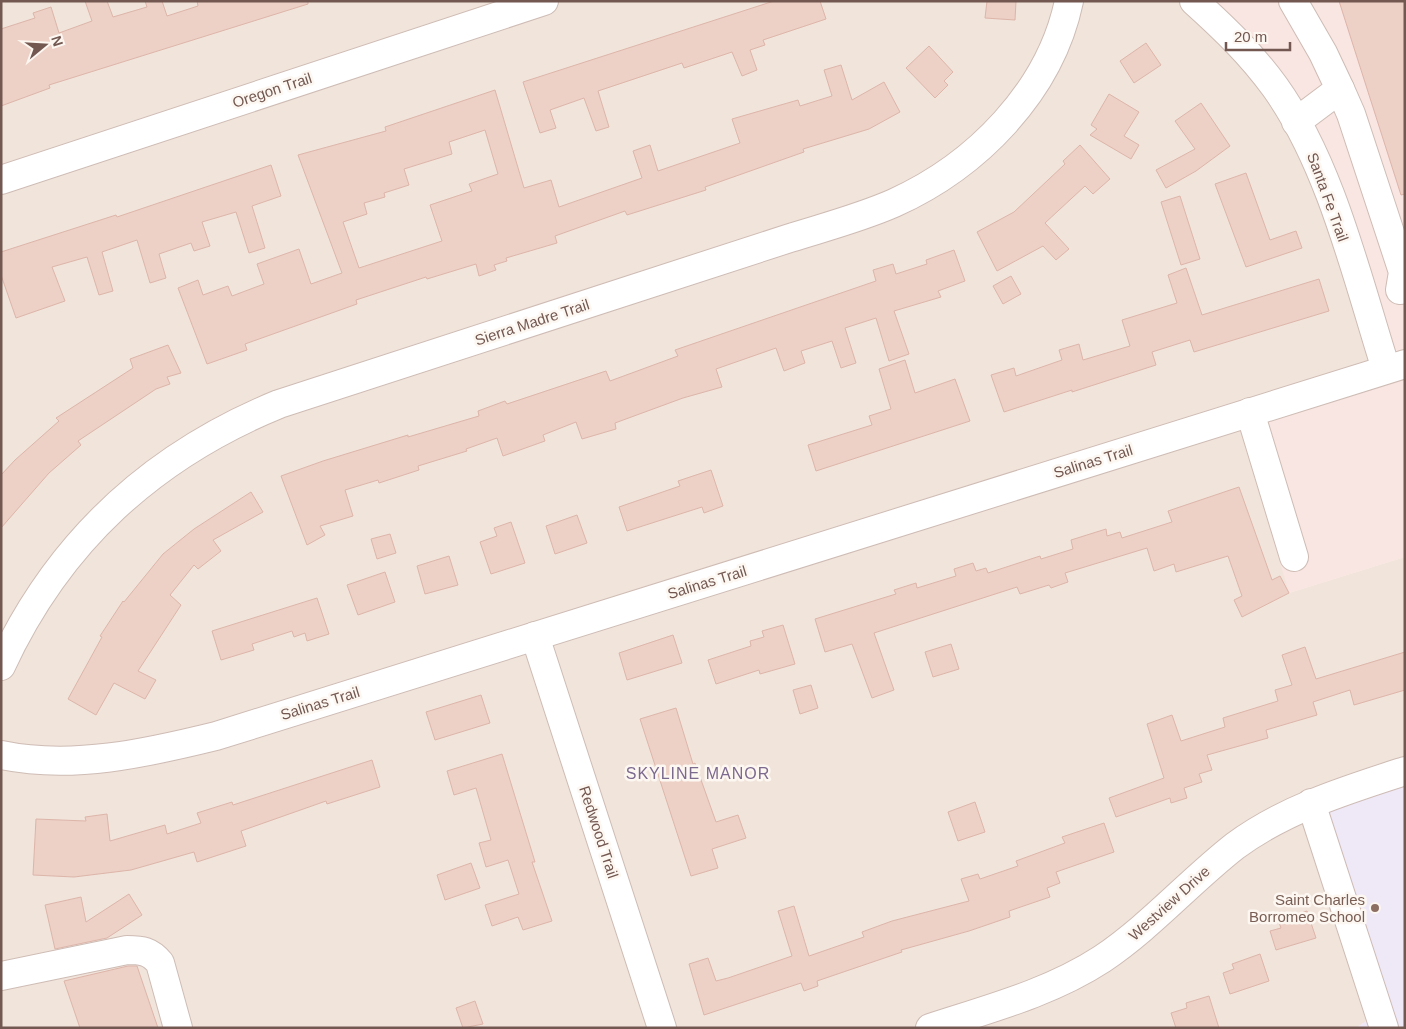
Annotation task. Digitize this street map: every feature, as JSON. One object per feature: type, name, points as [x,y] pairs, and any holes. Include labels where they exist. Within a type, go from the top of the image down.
[{"type":"street","name":"Oregon Trail","points":[[1,180],[544,1]]},
{"type":"street","name":"Sierra Madre Trail","points":[[1,666],[16,633],[40,594],[92,528],[125,496],[161,468],[216,432],[279,404],[857,218],[927,186],[962,162],[990,139],[1014,112],[1036,81],[1054,47],[1069,1]]},
{"type":"street","name":"Santa Fe Trail","points":[[1194,1],[1235,38],[1258,64],[1296,122],[1325,180],[1362,293],[1396,366]]},
{"type":"street","points":[[1293,1],[1323,53],[1351,114],[1403,272],[1402,293],[1389,286],[1362,293]]},
{"type":"street","points":[[1296,122],[1340,89]]},
{"type":"street","name":"Salinas Trail","points":[[1,755],[58,760],[108,758],[158,751],[226,733],[1396,366]]},
{"type":"street","points":[[1250,412],[1294,557]]},
{"type":"street","name":"Redwood Trail","points":[[535,636],[662,1028]]},
{"type":"street","name":"Westview Drive","points":[[930,1028],[999,1017],[1101,960],[1153,921],[1205,871],[1237,845],[1278,820],[1311,803],[1405,771]]},
{"type":"street","points":[[1311,803],[1384,1028]]},
{"type":"street","points":[[1,976],[127,950],[142,950],[153,954],[160,963],[178,1028]]},
{"type":"shaded area","points":[[1,1],[1194,1],[1276,89],[1386,369],[1289,593],[1405,557],[1405,771],[1379,1013],[1356,1028],[1,1028]]},
{"type":"shaded area","points":[[1194,1],[1405,1],[1405,557],[1289,593],[1236,416],[1386,369],[1302,132]]},
{"type":"shaded area","name":"Saint Charles Borromeo School","points":[[1405,771],[1405,1028],[1356,1028],[1379,1012],[1311,803]]},
{"type":"building","points":[[85,1],[107,1],[113,17],[147,7],[145,1],[162,1],[167,16],[198,6],[197,1],[308,1],[308,4],[49,85],[50,88],[1,106],[1,29],[35,18],[33,13],[51,7],[59,33],[92,21]]},
{"type":"building","points":[[774,1],[820,1],[826,19],[763,40],[765,45],[750,50],[757,70],[742,76],[732,52],[684,68],[682,63],[598,91],[609,127],[596,131],[584,98],[550,110],[556,128],[540,133],[523,82]]},
{"type":"building","points":[[987,1],[1016,1],[1015,20],[985,18]]},
{"type":"building","points":[[1339,1],[1405,1],[1405,194],[1401,195]]},
{"type":"building","points":[[1146,43],[1161,65],[1134,83],[1120,61]]},
{"type":"building","points":[[929,46],[953,72],[944,81],[948,85],[935,98],[906,68]]},
{"type":"building","points":[[841,65],[852,100],[884,82],[900,112],[869,129],[803,149],[804,152],[705,187],[706,190],[627,215],[625,211],[555,236],[557,243],[506,258],[507,261],[494,265],[496,270],[479,276],[476,264],[427,279],[426,277],[356,300],[357,304],[245,344],[247,350],[207,364],[178,288],[198,280],[203,295],[228,286],[232,296],[264,284],[257,264],[299,249],[311,284],[342,273],[298,155],[386,131],[385,127],[495,90],[524,188],[551,180],[559,207],[642,178],[633,151],[650,145],[658,171],[740,143],[732,119],[798,100],[800,106],[832,96],[824,70]],"holes":[[[485,130],[498,174],[469,184],[472,191],[430,205],[442,241],[359,268],[343,222],[367,214],[364,203],[385,197],[384,193],[409,185],[404,169],[452,154],[449,142]]]},
{"type":"building","points":[[1109,94],[1139,112],[1124,136],[1139,145],[1131,159],[1090,135],[1097,129],[1091,125]]},
{"type":"building","points":[[1201,103],[1230,146],[1196,171],[1166,188],[1156,170],[1195,149],[1175,121]]},
{"type":"building","points":[[1080,145],[1110,179],[1093,194],[1085,186],[1045,223],[1069,249],[1056,260],[1043,246],[997,271],[977,232],[1014,212],[1065,164],[1063,161]]},
{"type":"building","points":[[271,165],[281,196],[252,206],[265,248],[249,253],[236,212],[202,222],[210,246],[194,251],[191,243],[159,254],[166,278],[150,283],[137,240],[102,252],[113,291],[99,295],[87,257],[52,267],[65,301],[16,318],[1,275],[1,252],[116,215],[117,217]]},
{"type":"building","points":[[1246,173],[1270,240],[1296,231],[1302,248],[1246,267],[1215,184]]},
{"type":"building","points":[[1180,196],[1200,259],[1181,265],[1161,202]]},
{"type":"building","points":[[954,250],[965,281],[938,291],[941,297],[894,311],[909,354],[889,361],[876,318],[845,328],[856,363],[841,368],[832,341],[801,351],[805,363],[784,371],[776,348],[716,369],[722,387],[683,398],[615,423],[616,429],[582,439],[576,422],[543,435],[545,441],[503,456],[497,438],[466,449],[467,451],[418,466],[419,470],[379,483],[378,480],[345,490],[353,516],[320,526],[325,535],[307,545],[281,476],[408,435],[408,437],[479,416],[478,411],[505,401],[507,404],[606,371],[610,381],[678,356],[675,350],[876,281],[873,270],[893,264],[896,274],[927,264],[926,260]]},
{"type":"building","points":[[1186,268],[1202,315],[1319,279],[1329,311],[1194,352],[1190,340],[1152,352],[1156,365],[1004,412],[991,375],[1014,368],[1016,376],[1062,360],[1059,350],[1079,344],[1083,360],[1130,346],[1122,320],[1177,303],[1168,275]]},
{"type":"building","points":[[1011,276],[1021,294],[1003,304],[993,286]]},
{"type":"building","points":[[168,345],[181,373],[167,377],[170,384],[156,389],[78,441],[81,445],[49,473],[1,528],[1,475],[59,421],[56,418],[133,368],[130,359]]},
{"type":"building","points":[[905,360],[915,393],[955,379],[970,421],[816,471],[808,445],[872,425],[869,416],[891,409],[879,369]]},
{"type":"building","points":[[711,470],[723,506],[704,513],[702,507],[627,531],[619,507],[680,486],[678,481]]},
{"type":"building","points":[[1239,487],[1272,580],[1280,576],[1289,593],[1242,617],[1234,600],[1242,596],[1228,556],[1176,572],[1174,564],[1154,571],[1147,548],[1065,573],[1068,582],[1051,588],[1049,585],[1020,594],[1017,587],[874,633],[894,690],[872,698],[852,644],[825,652],[815,619],[896,594],[894,590],[916,583],[917,588],[956,576],[954,569],[973,563],[976,571],[986,568],[988,573],[1040,556],[1041,559],[1073,549],[1071,540],[1106,529],[1107,536],[1120,532],[1122,538],[1172,522],[1168,511]]},
{"type":"building","points":[[251,492],[263,512],[213,540],[221,551],[198,569],[194,565],[170,595],[181,605],[138,671],[156,680],[145,699],[114,683],[96,715],[68,699],[102,637],[100,636],[123,601],[163,554],[194,529]]},
{"type":"building","points":[[577,515],[587,543],[555,554],[546,526]]},
{"type":"building","points":[[511,522],[525,563],[491,574],[480,542],[497,536],[494,528]]},
{"type":"building","points":[[390,534],[396,553],[377,559],[371,539]]},
{"type":"building","points":[[449,556],[458,585],[425,594],[417,566]]},
{"type":"building","points":[[385,572],[395,602],[358,615],[347,585]]},
{"type":"building","points":[[317,598],[329,634],[307,641],[305,633],[294,637],[292,631],[252,644],[254,650],[221,660],[212,631]]},
{"type":"building","points":[[783,625],[795,664],[760,674],[759,670],[716,684],[708,660],[751,646],[750,641],[764,637],[762,631]]},
{"type":"building","points":[[673,635],[682,663],[627,680],[619,653]]},
{"type":"building","points":[[951,644],[959,669],[933,677],[925,652]]},
{"type":"building","points":[[1305,647],[1316,679],[1405,652],[1405,690],[1354,705],[1350,690],[1313,702],[1317,715],[1266,730],[1268,738],[1207,755],[1212,770],[1199,774],[1202,782],[1184,788],[1187,798],[1171,803],[1170,798],[1116,817],[1109,798],[1164,778],[1147,724],[1172,715],[1181,741],[1225,727],[1223,718],[1278,701],[1275,690],[1292,685],[1282,655]]},
{"type":"building","points":[[811,685],[818,708],[800,714],[793,690]]},
{"type":"building","points":[[481,695],[490,723],[435,740],[426,712]]},
{"type":"building","points":[[676,708],[693,764],[695,763],[716,822],[738,815],[746,838],[712,849],[718,868],[691,876],[640,719]]},
{"type":"building","points":[[502,754],[535,862],[532,862],[552,921],[523,930],[518,917],[492,926],[485,905],[519,894],[508,860],[486,867],[479,843],[491,840],[476,788],[454,795],[447,771]]},
{"type":"building","points":[[372,760],[380,787],[327,804],[326,801],[241,831],[246,846],[197,862],[194,852],[131,870],[74,877],[33,875],[36,819],[86,821],[85,817],[107,814],[110,841],[165,825],[167,834],[201,823],[197,813],[232,802],[233,805]]},
{"type":"building","points":[[975,802],[985,832],[958,841],[948,812]]},
{"type":"building","points":[[1104,823],[1114,852],[1056,872],[1060,883],[1047,888],[1050,897],[1009,911],[1010,917],[969,931],[901,950],[902,952],[817,981],[818,986],[804,991],[801,983],[704,1015],[689,964],[708,958],[716,981],[792,956],[778,911],[794,906],[809,956],[864,937],[862,932],[892,921],[969,901],[961,879],[978,874],[980,879],[1018,866],[1016,861],[1065,843],[1062,837]]},
{"type":"building","points":[[471,863],[480,888],[445,900],[437,875]]},
{"type":"building","points":[[129,894],[142,915],[107,938],[55,949],[45,905],[81,897],[86,922]]},
{"type":"building","points":[[1307,911],[1316,938],[1276,950],[1270,931],[1281,928],[1278,920]]},
{"type":"building","points":[[1260,954],[1269,981],[1230,994],[1223,973],[1234,969],[1232,964]]},
{"type":"building","points":[[128,966],[137,966],[158,1028],[80,1028],[64,981]]},
{"type":"building","points":[[1209,996],[1219,1028],[1176,1028],[1171,1013],[1187,1008],[1186,1003]]},
{"type":"building","points":[[475,1001],[483,1024],[463,1028],[456,1008]]},
{"type":"place","name":"Saint Charles Borromeo School","points":[[1375,908]]},
{"type":"district","name":"SKYLINE MANOR","points":[[698,773]]}]
